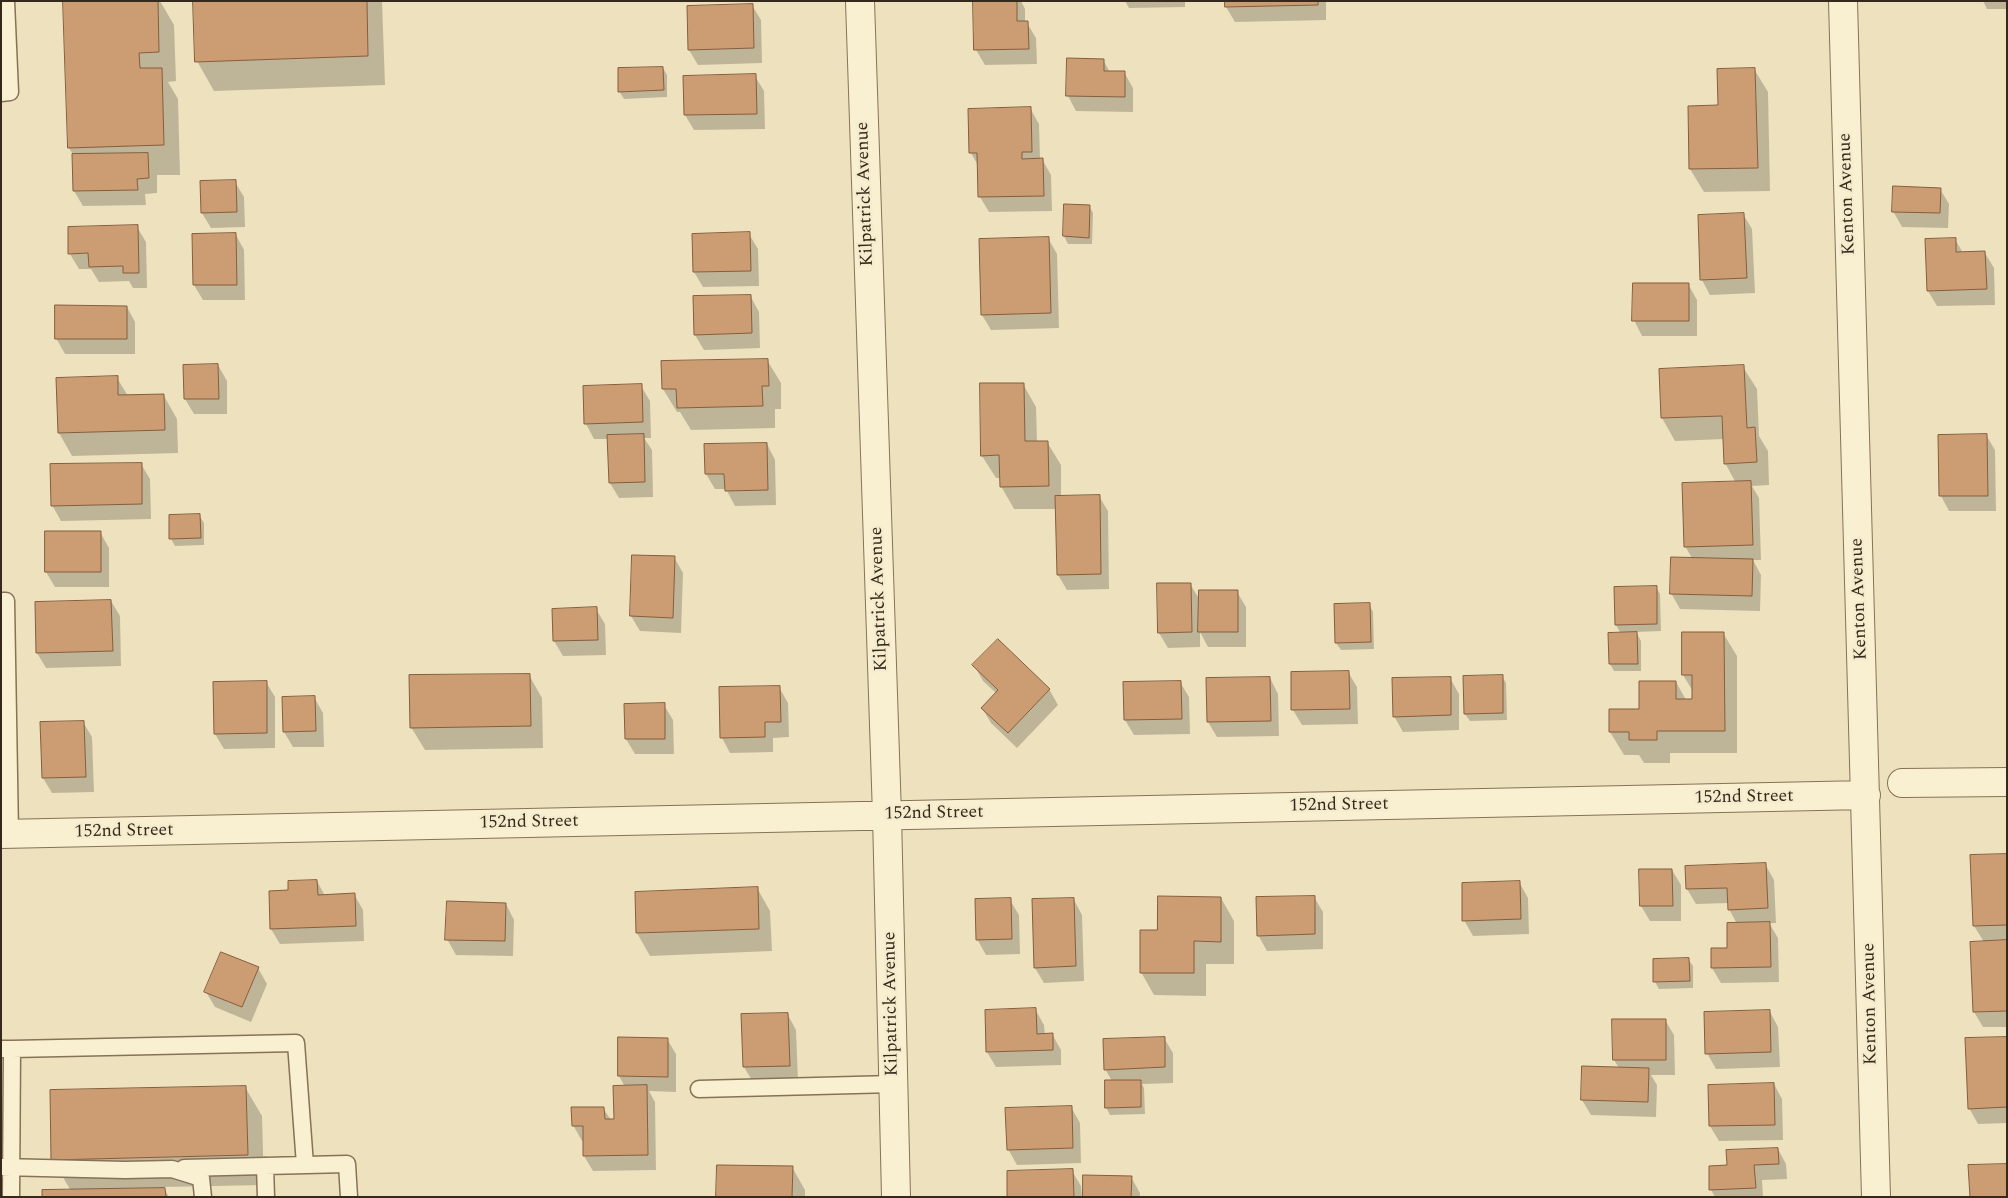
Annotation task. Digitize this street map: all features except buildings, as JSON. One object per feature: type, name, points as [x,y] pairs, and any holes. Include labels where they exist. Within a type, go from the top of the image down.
[{"type":"street","name":"Kilpatrick Avenue","points":[[860,1],[887,815],[896,1197]]},
{"type":"street","name":"Kenton Avenue","points":[[1843,1],[1876,1197]]},
{"type":"street","points":[[1902,783],[2007,782]]},
{"type":"street","name":"152nd Street","points":[[6,834],[1866,795]]},
{"type":"lane","points":[[1,93],[10,92],[6,1]]},
{"type":"lane","points":[[1,601],[6,601],[6,834]]},
{"type":"lane","points":[[12,1197],[6,1166],[7,1049],[296,1043],[306,1165]]},
{"type":"lane","points":[[699,1089],[894,1084]]},
{"type":"lane","points":[[6,1166],[124,1170],[347,1164],[348,1197]]},
{"type":"lane","points":[[264,1166],[266,1197]]},
{"type":"lane","points":[[172,1169],[201,1178],[203,1197]]}]
